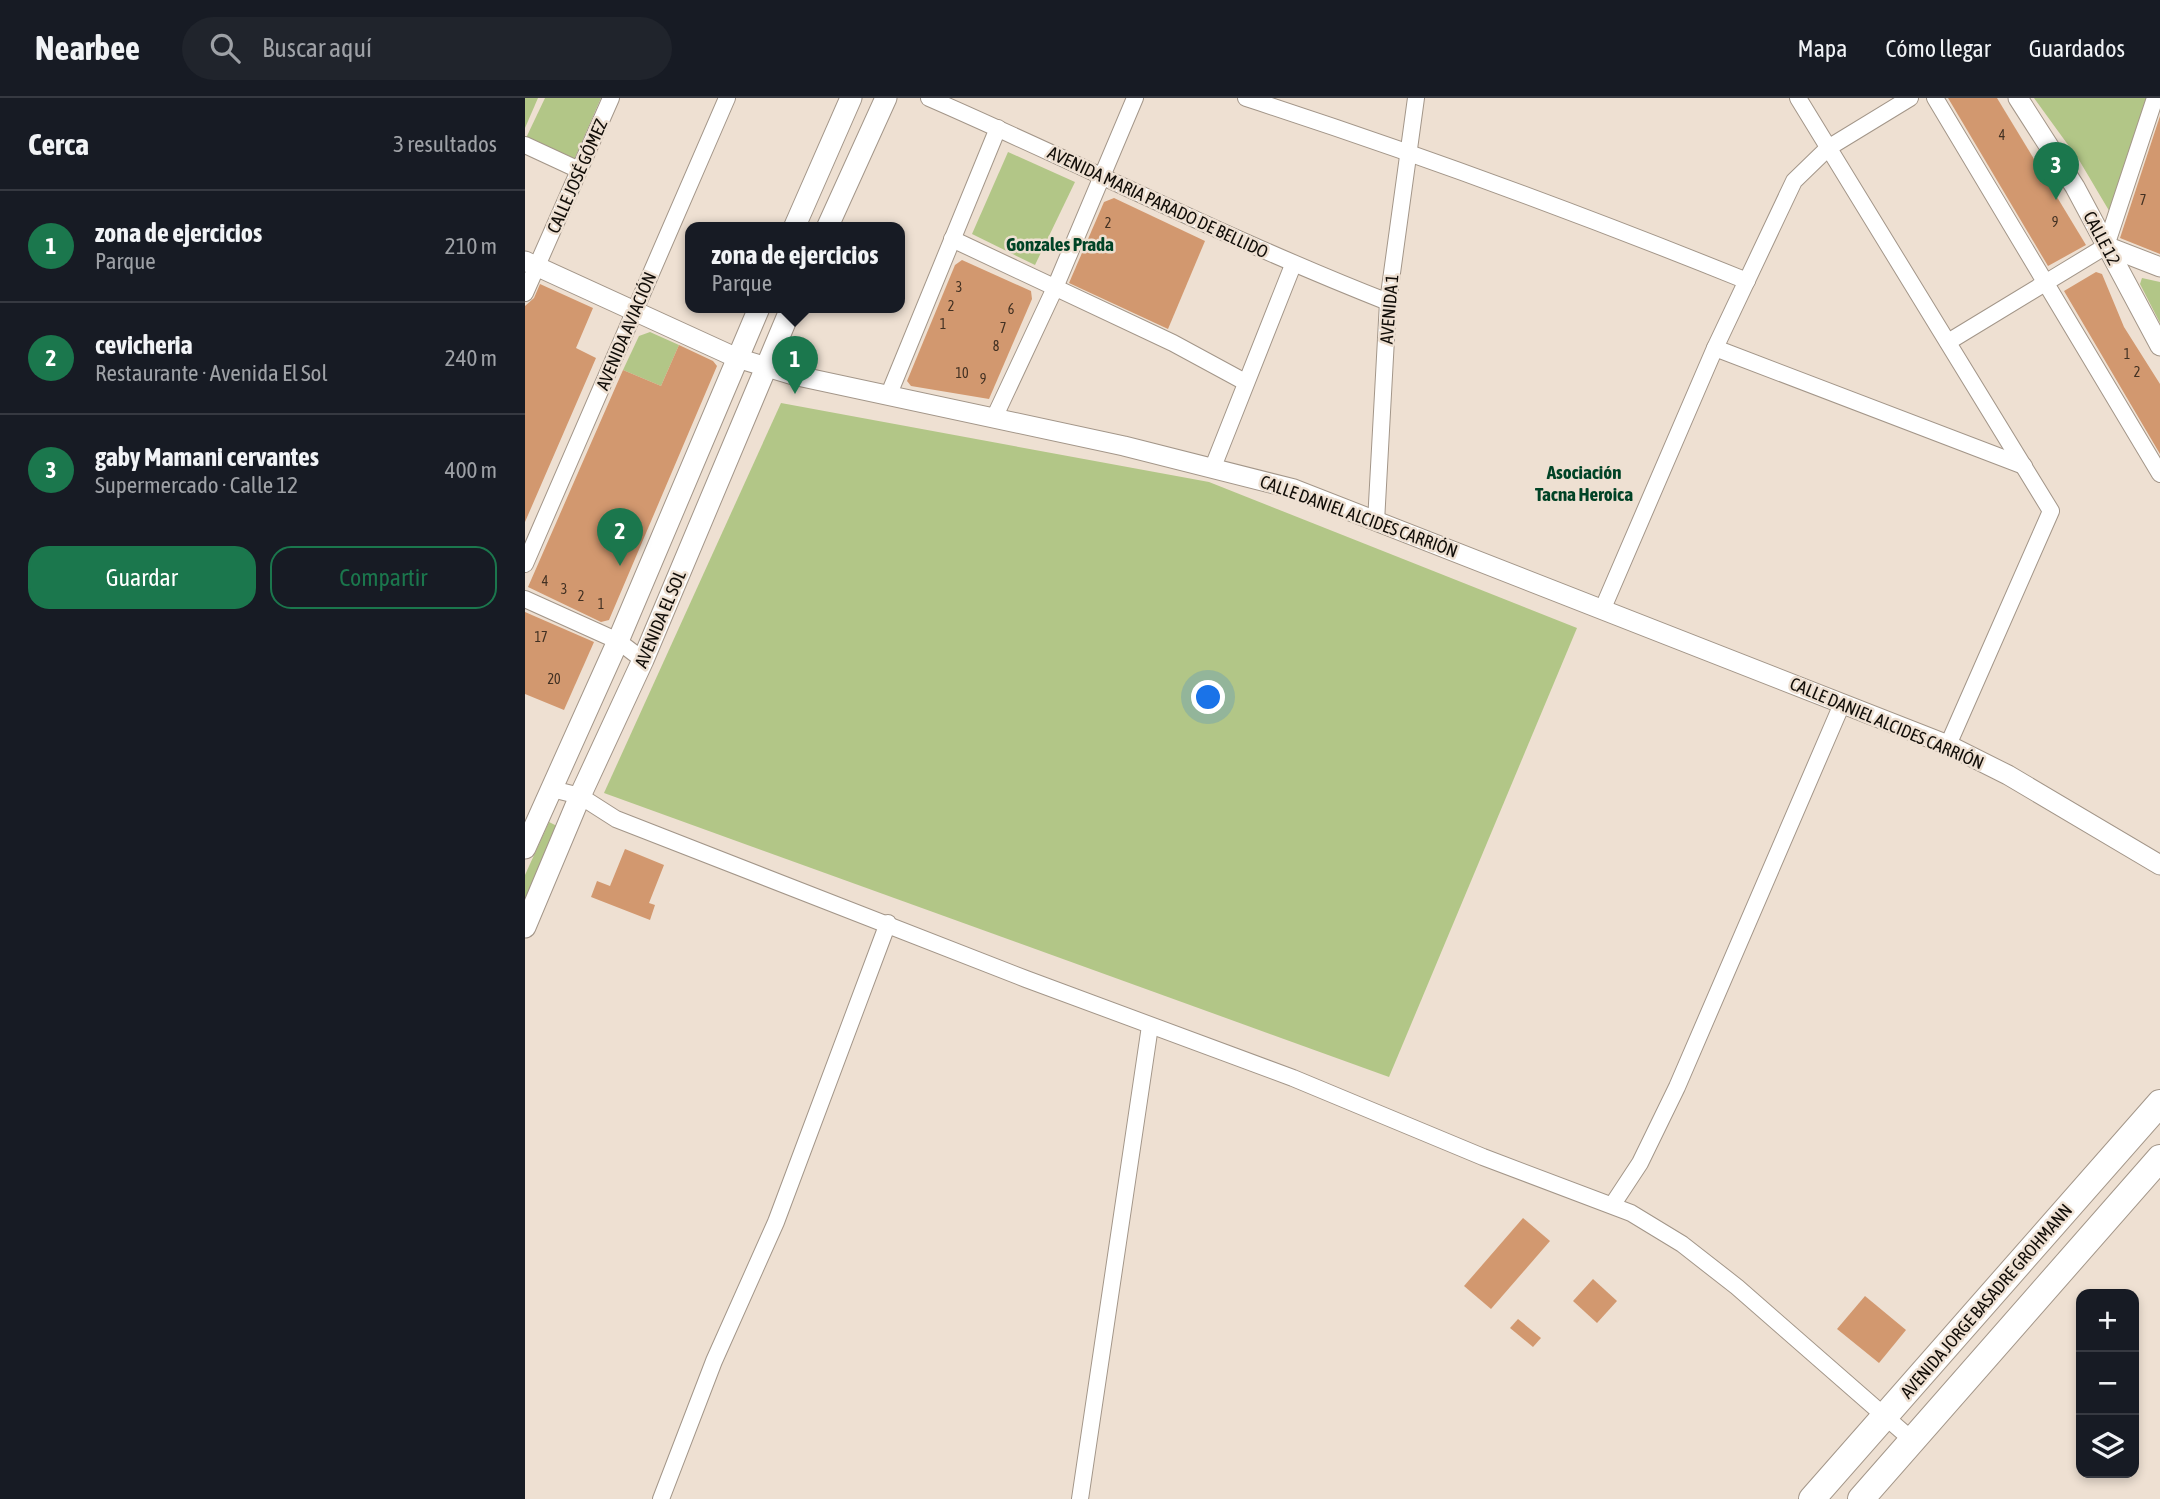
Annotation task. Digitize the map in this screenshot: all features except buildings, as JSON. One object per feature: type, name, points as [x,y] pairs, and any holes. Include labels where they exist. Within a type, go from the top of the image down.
[{"type":"highway","name":"AVENIDA JORGE BASADRE GROHMANN","points":[[1813,1499],[2159,1106]]},
{"type":"highway","name":"AVENIDA JORGE BASADRE GROHMANN","points":[[1861,1499],[2160,1157]]},
{"type":"main road","points":[[797,222],[851,98]]},
{"type":"main road","points":[[830,222],[886,98]]},
{"type":"main road","name":"AVENIDA EL SOL","points":[[525,848],[618,641],[757,313]]},
{"type":"main road","name":"AVENIDA EL SOL","points":[[525,927],[580,796],[643,660],[789,313]]},
{"type":"street","name":"CALLE JOSÉ GÓMEZ","points":[[525,293],[531,264],[579,170],[611,98]]},
{"type":"street","name":"AVENIDA AVIACIÓN","points":[[525,564],[727,98]]},
{"type":"street","name":"AVENIDA MARIA PARADO DE BELLIDO","points":[[929,98],[1102,174],[1293,265],[1388,302]]},
{"type":"street","points":[[995,416],[1053,290],[1135,98]]},
{"type":"street","points":[[1246,98],[1409,151],[1561,206],[1747,281]]},
{"type":"street","name":"AVENIDA 1","points":[[1376,522],[1388,302],[1416,98]]},
{"type":"street","points":[[1797,98],[2051,511],[1948,745]]},
{"type":"street","points":[[1603,608],[1715,348],[1794,181],[1828,148],[1910,98]]},
{"type":"street","points":[[1935,98],[2160,474]]},
{"type":"street","name":"CALLE 12","points":[[2018,98],[2075,187],[2160,346]]},
{"type":"street","points":[[1948,342],[2106,246],[2155,98]]},
{"type":"street","points":[[889,394],[998,128]]},
{"type":"street","points":[[525,145],[579,170]]},
{"type":"street","points":[[952,239],[1053,290],[1173,344],[1245,382]]},
{"type":"street","points":[[2106,246],[2160,267]]},
{"type":"street","name":"CALLE DANIEL ALCIDES CARRIÓN","points":[[531,264],[737,358],[764,367],[995,416],[1213,467],[1294,489],[1948,745],[2008,775],[2160,865]]},
{"type":"street","points":[[1213,467],[1293,265]]},
{"type":"street","points":[[1715,348],[2024,466]]},
{"type":"street","points":[[525,599],[618,641],[643,660]]},
{"type":"street","points":[[1613,1205],[1640,1163],[1677,1087],[1842,704]]},
{"type":"street","points":[[552,789],[580,796],[616,819],[1150,1026],[1233,1055],[1483,1157],[1613,1205],[1657,1227],[1691,1251],[1912,1440]]},
{"type":"street","points":[[661,1499],[713,1361],[776,1222],[888,923]]},
{"type":"street","points":[[1080,1499],[1150,1026]]},
{"type":"green space","points":[[525,98],[538,98],[525,128]]},
{"type":"green space","points":[[545,98],[601,98],[574,160],[526,138]]},
{"type":"green space","points":[[2034,98],[2150,98],[2111,214],[2079,160]]},
{"type":"green space","points":[[1008,152],[1075,182],[1035,265],[972,234]]},
{"type":"green space","points":[[2142,278],[2160,282],[2160,323],[2140,284]]},
{"type":"green space","points":[[650,332],[679,345],[661,386],[623,370],[639,336]]},
{"type":"green space","points":[[781,403],[1209,482],[1577,628],[1389,1077],[604,793]]},
{"type":"green space","points":[[549,822],[561,828],[525,908],[525,875]]},
{"type":"place","name":"gaby Mamani cervantes","points":[[2056,200]]},
{"type":"place","name":"zona de ejercicios","points":[[795,394]]},
{"type":"place","name":"cevicheria","points":[[620,566]]},
{"type":"district","name":"Gonzales Prada","points":[[1060,244]]},
{"type":"district","name":"Asociación Tacna Heroica","points":[[1584,483]]}]
